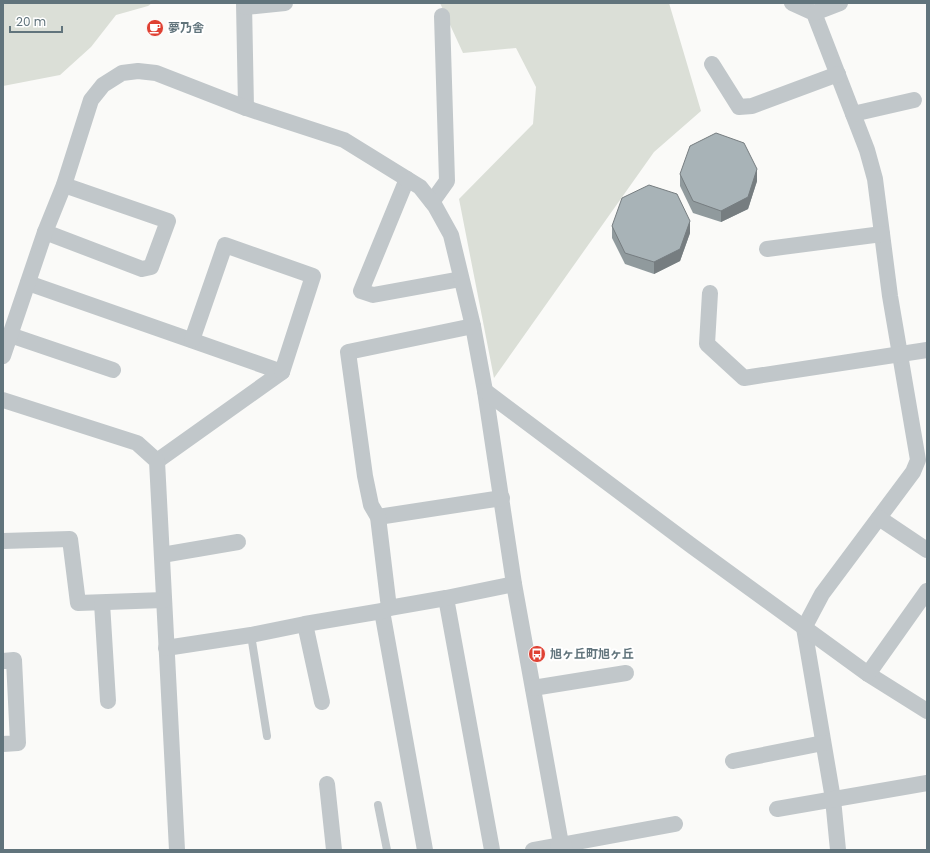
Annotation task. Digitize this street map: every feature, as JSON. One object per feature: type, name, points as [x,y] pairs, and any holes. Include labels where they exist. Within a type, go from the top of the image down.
[{"type":"street","points":[[246,108],[244,5],[285,3]]},
{"type":"street","points":[[792,3],[814,13],[867,150],[875,178],[900,354],[918,460],[913,472],[822,594],[804,628],[833,799],[838,850]]},
{"type":"street","points":[[814,13],[840,3]]},
{"type":"street","points":[[432,202],[447,181],[442,16]]},
{"type":"street","points":[[712,64],[739,108],[752,106],[838,74]]},
{"type":"street","points":[[3,356],[45,232],[64,185],[91,100],[103,85],[122,74],[138,71],[156,73],[246,108],[344,140],[420,186],[432,202],[451,235],[473,326],[485,391],[514,584],[562,847]]},
{"type":"street","points":[[853,114],[914,100]]},
{"type":"street","points":[[407,179],[361,291],[373,295],[461,280]]},
{"type":"street","points":[[45,232],[142,269],[151,268],[168,221],[64,185]]},
{"type":"street","points":[[767,249],[882,234]]},
{"type":"street","points":[[157,460],[282,372],[313,276],[225,245],[192,340]]},
{"type":"street","points":[[28,283],[282,372]]},
{"type":"street","points":[[710,293],[706,344],[744,378],[927,350]]},
{"type":"street","points":[[425,850],[386,609],[378,517],[371,506],[365,476],[348,352],[473,326]]},
{"type":"street","points":[[10,335],[113,370]]},
{"type":"street","points":[[485,391],[804,628],[868,674],[927,711]]},
{"type":"street","points":[[3,400],[137,443],[157,460],[177,850]]},
{"type":"street","points":[[378,517],[502,498]]},
{"type":"street","points":[[879,518],[927,550]]},
{"type":"street","points":[[3,541],[70,539],[78,604],[164,600]]},
{"type":"street","points":[[162,555],[238,542]]},
{"type":"street","points":[[166,648],[251,635],[514,584]]},
{"type":"street","points":[[868,674],[927,591]]},
{"type":"street","points":[[446,598],[492,850]]},
{"type":"street","points":[[102,603],[108,702]]},
{"type":"street","points":[[305,624],[322,702]]},
{"type":"street","points":[[3,661],[14,660],[18,743],[3,744]]},
{"type":"street","points":[[533,688],[626,673]]},
{"type":"street","points":[[733,761],[823,743]]},
{"type":"street","points":[[777,809],[927,782]]},
{"type":"street","points":[[327,784],[334,850]]},
{"type":"street","points":[[533,850],[562,847],[675,824]]},
{"type":"lane","points":[[251,635],[267,736]]},
{"type":"lane","points":[[378,804],[387,850]]},
{"type":"shaded area","points":[[3,3],[152,3],[148,6],[116,15],[91,47],[60,75],[3,86]]},
{"type":"shaded area","points":[[440,3],[669,3],[701,111],[654,152],[494,378],[459,199],[533,124],[536,87],[516,48],[463,53]]},
{"type":"building","points":[[716,133],[744,143],[757,169],[748,197],[721,211],[693,201],[680,174],[690,146]]},
{"type":"building","points":[[649,185],[677,194],[690,221],[680,249],[654,262],[625,253],[612,226],[622,198]]},
{"type":"place","name":"夢乃舎","points":[[155,28]]},
{"type":"place","name":"旭ヶ丘町旭ヶ丘","points":[[537,654]]}]
